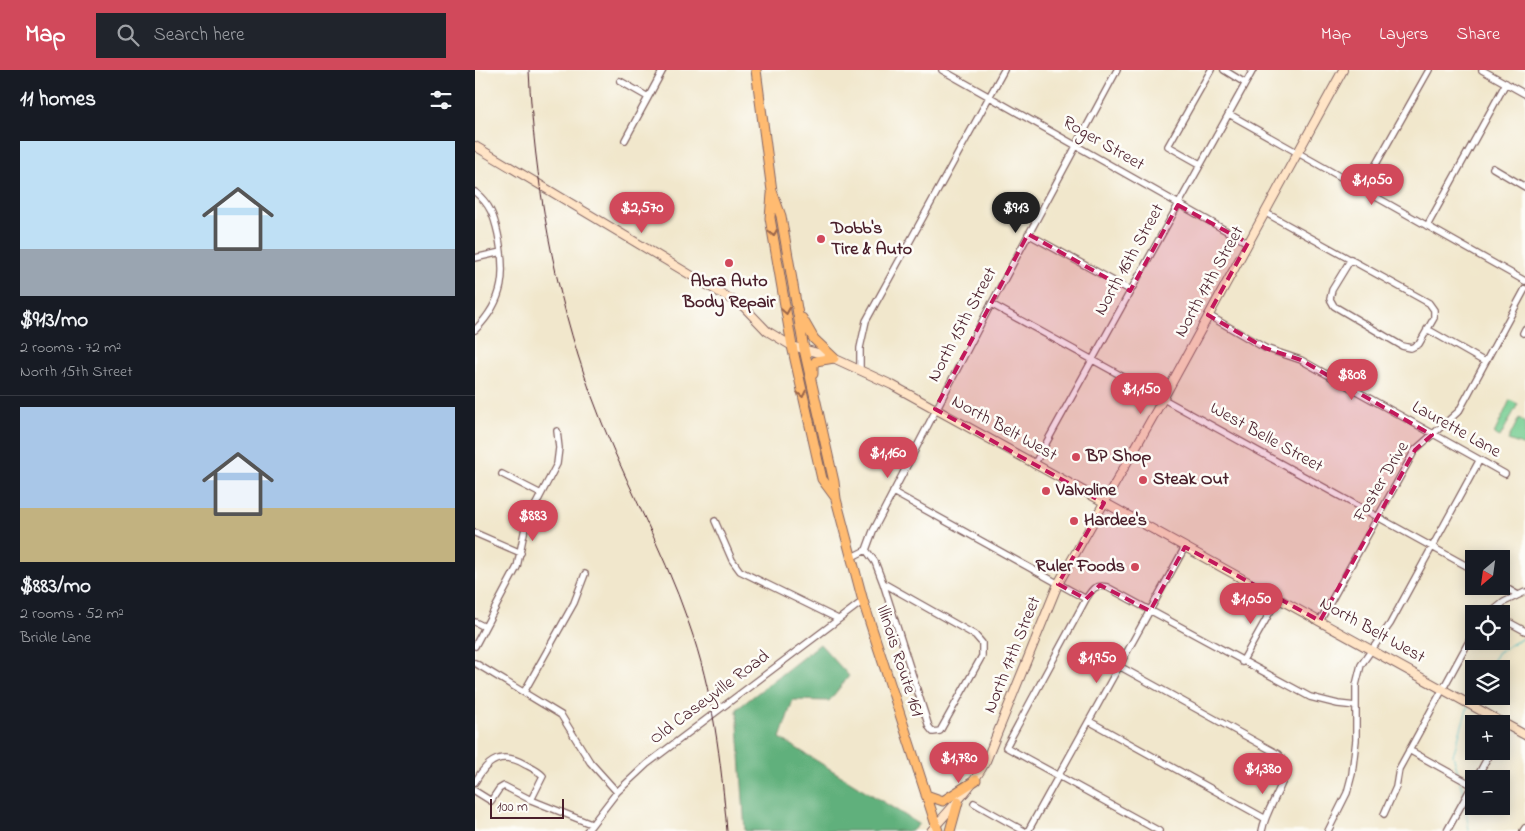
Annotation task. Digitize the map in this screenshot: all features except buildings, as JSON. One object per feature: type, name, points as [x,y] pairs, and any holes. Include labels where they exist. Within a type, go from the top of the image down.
[{"type":"main road","points":[[756,70],[772,191],[770,218],[792,346]]},
{"type":"main road","points":[[772,191],[781,216],[804,349]]},
{"type":"main road","points":[[797,307],[814,339],[834,358]]},
{"type":"main road","name":"Illinois Route 161","points":[[792,346],[822,479],[836,499]]},
{"type":"main road","name":"Illinois Route 161","points":[[804,349],[850,558],[926,795],[935,829]]},
{"type":"main road","points":[[812,386],[813,365],[819,360],[834,358]]},
{"type":"main road","points":[[926,795],[943,801],[976,780]]},
{"type":"main road","points":[[950,831],[958,802]]},
{"type":"street","points":[[625,140],[663,70]]},
{"type":"street","name":"Roger Street","points":[[942,70],[1248,244]]},
{"type":"street","points":[[860,369],[860,348],[865,322],[1004,70]]},
{"type":"street","name":"North 15th Street","points":[[935,410],[1117,70]]},
{"type":"street","points":[[1200,164],[1168,146],[1211,70]]},
{"type":"street","points":[[1223,70],[1245,83]]},
{"type":"street","name":"North 16th Street","points":[[1034,464],[1253,70]]},
{"type":"street","name":"North 17th Street","points":[[935,829],[976,780],[986,761],[1058,584],[1163,399],[1343,70]]},
{"type":"street","points":[[1362,189],[1429,70]]},
{"type":"street","points":[[1482,70],[1525,94]]},
{"type":"street","points":[[620,81],[648,97]]},
{"type":"street","points":[[1427,226],[1505,83]]},
{"type":"street","points":[[1229,114],[1525,281]]},
{"type":"street","name":"North Belt West","points":[[475,146],[739,304],[767,331],[792,346],[834,358],[860,369],[1490,715]]},
{"type":"street","points":[[1493,168],[1525,186]]},
{"type":"street","points":[[475,192],[489,205],[494,215],[503,266],[501,287],[487,314],[475,330]]},
{"type":"street","points":[[1266,213],[1351,259],[1429,304],[1434,310],[1434,318],[1419,344],[1411,348],[1402,346],[1334,306],[1330,299],[1332,290],[1351,259]]},
{"type":"street","points":[[1028,234],[1130,290]]},
{"type":"street","points":[[475,258],[501,252]]},
{"type":"street","name":"Foster Drive","points":[[1320,622],[1415,450],[1459,411],[1525,289]]},
{"type":"street","name":"West Belle Street","points":[[991,304],[1093,358],[1163,399],[1465,565]]},
{"type":"street","name":"Laurette Lane","points":[[1208,315],[1265,348],[1301,360],[1432,435],[1505,474]]},
{"type":"street","points":[[1427,329],[1485,362]]},
{"type":"street","points":[[850,558],[866,550],[873,531],[935,410]]},
{"type":"street","points":[[475,646],[509,585],[521,553],[526,523],[559,456],[557,431]]},
{"type":"street","points":[[1328,831],[1347,793],[1352,774],[1356,740],[1358,674],[1390,624],[1479,460]]},
{"type":"street","points":[[502,474],[541,494]]},
{"type":"street","points":[[893,492],[1086,599]]},
{"type":"street","points":[[715,521],[732,560],[740,571],[807,602],[838,620]]},
{"type":"street","points":[[475,533],[521,553]]},
{"type":"street","points":[[1027,831],[1185,547]]},
{"type":"street","points":[[866,550],[875,562],[883,583],[929,728],[933,732],[940,731],[982,656],[982,642],[975,635],[883,583]]},
{"type":"street","points":[[524,692],[574,602],[585,574]]},
{"type":"street","points":[[1159,831],[1006,747],[1093,588],[1100,585],[1310,698],[1356,706]]},
{"type":"street","points":[[1510,590],[1518,595]]},
{"type":"street","points":[[1503,605],[1525,592]]},
{"type":"street","points":[[1243,662],[1279,598]]},
{"type":"street","name":"Old Caseyville Road","points":[[587,831],[617,792],[647,764],[863,600]]},
{"type":"street","points":[[475,622],[485,627]]},
{"type":"street","points":[[1510,623],[1525,631]]},
{"type":"street","points":[[1384,814],[1396,787],[1399,769],[1465,649]]},
{"type":"street","points":[[475,663],[561,715],[590,762],[617,792]]},
{"type":"street","points":[[1119,666],[1278,754],[1285,761],[1286,770],[1264,818],[1262,831]]},
{"type":"street","points":[[1089,721],[1264,818]]},
{"type":"street","name":"North Belt West","points":[[1510,726],[1525,734]]},
{"type":"street","points":[[1409,750],[1465,780]]},
{"type":"street","points":[[475,782],[481,771],[493,762],[505,757],[520,762],[541,773],[542,780],[531,800]]},
{"type":"street","points":[[475,791],[491,801],[499,788],[505,786],[531,800],[591,824]]},
{"type":"street","points":[[1447,831],[1465,798]]},
{"type":"street","points":[[974,803],[1023,831]]},
{"type":"highlighted area","points":[[1178,205],[1248,243],[1208,315],[1265,348],[1301,360],[1432,435],[1415,450],[1320,621],[1185,547],[1150,611],[1100,585],[1086,599],[1058,584],[1104,503],[935,409],[1028,234],[1130,291]]},
{"type":"green space","points":[[1510,400],[1518,404],[1500,437],[1494,434]]},
{"type":"green space","points":[[1519,418],[1525,422],[1525,446],[1508,440]]},
{"type":"green space","points":[[820,644],[849,676],[829,701],[793,700],[780,738],[919,824],[912,831],[745,831],[737,709]]},
{"type":"waterway","points":[[1493,660],[1498,652],[1525,637]]},
{"type":"waterway","points":[[1458,773],[1453,755],[1468,706]]},
{"type":"waterway","points":[[1460,782],[1464,795]]},
{"type":"waterway","points":[[1467,815],[1469,831]]},
{"type":"tram line","points":[[529,70],[541,193],[556,275],[566,315],[602,423],[666,566],[697,649],[715,726],[727,831]]},
{"type":"place","name":"Dobb's Tire & Auto","points":[[821,239]]},
{"type":"place","name":"Abra Auto Body Repair","points":[[729,263]]},
{"type":"place","name":"BP Shop","points":[[1076,457]]},
{"type":"place","name":"Steak Out","points":[[1143,480]]},
{"type":"place","name":"Valvoline","points":[[1046,491]]},
{"type":"place","name":"Hardee's","points":[[1074,521]]},
{"type":"place","name":"Ruler Foods","points":[[1135,567]]}]
